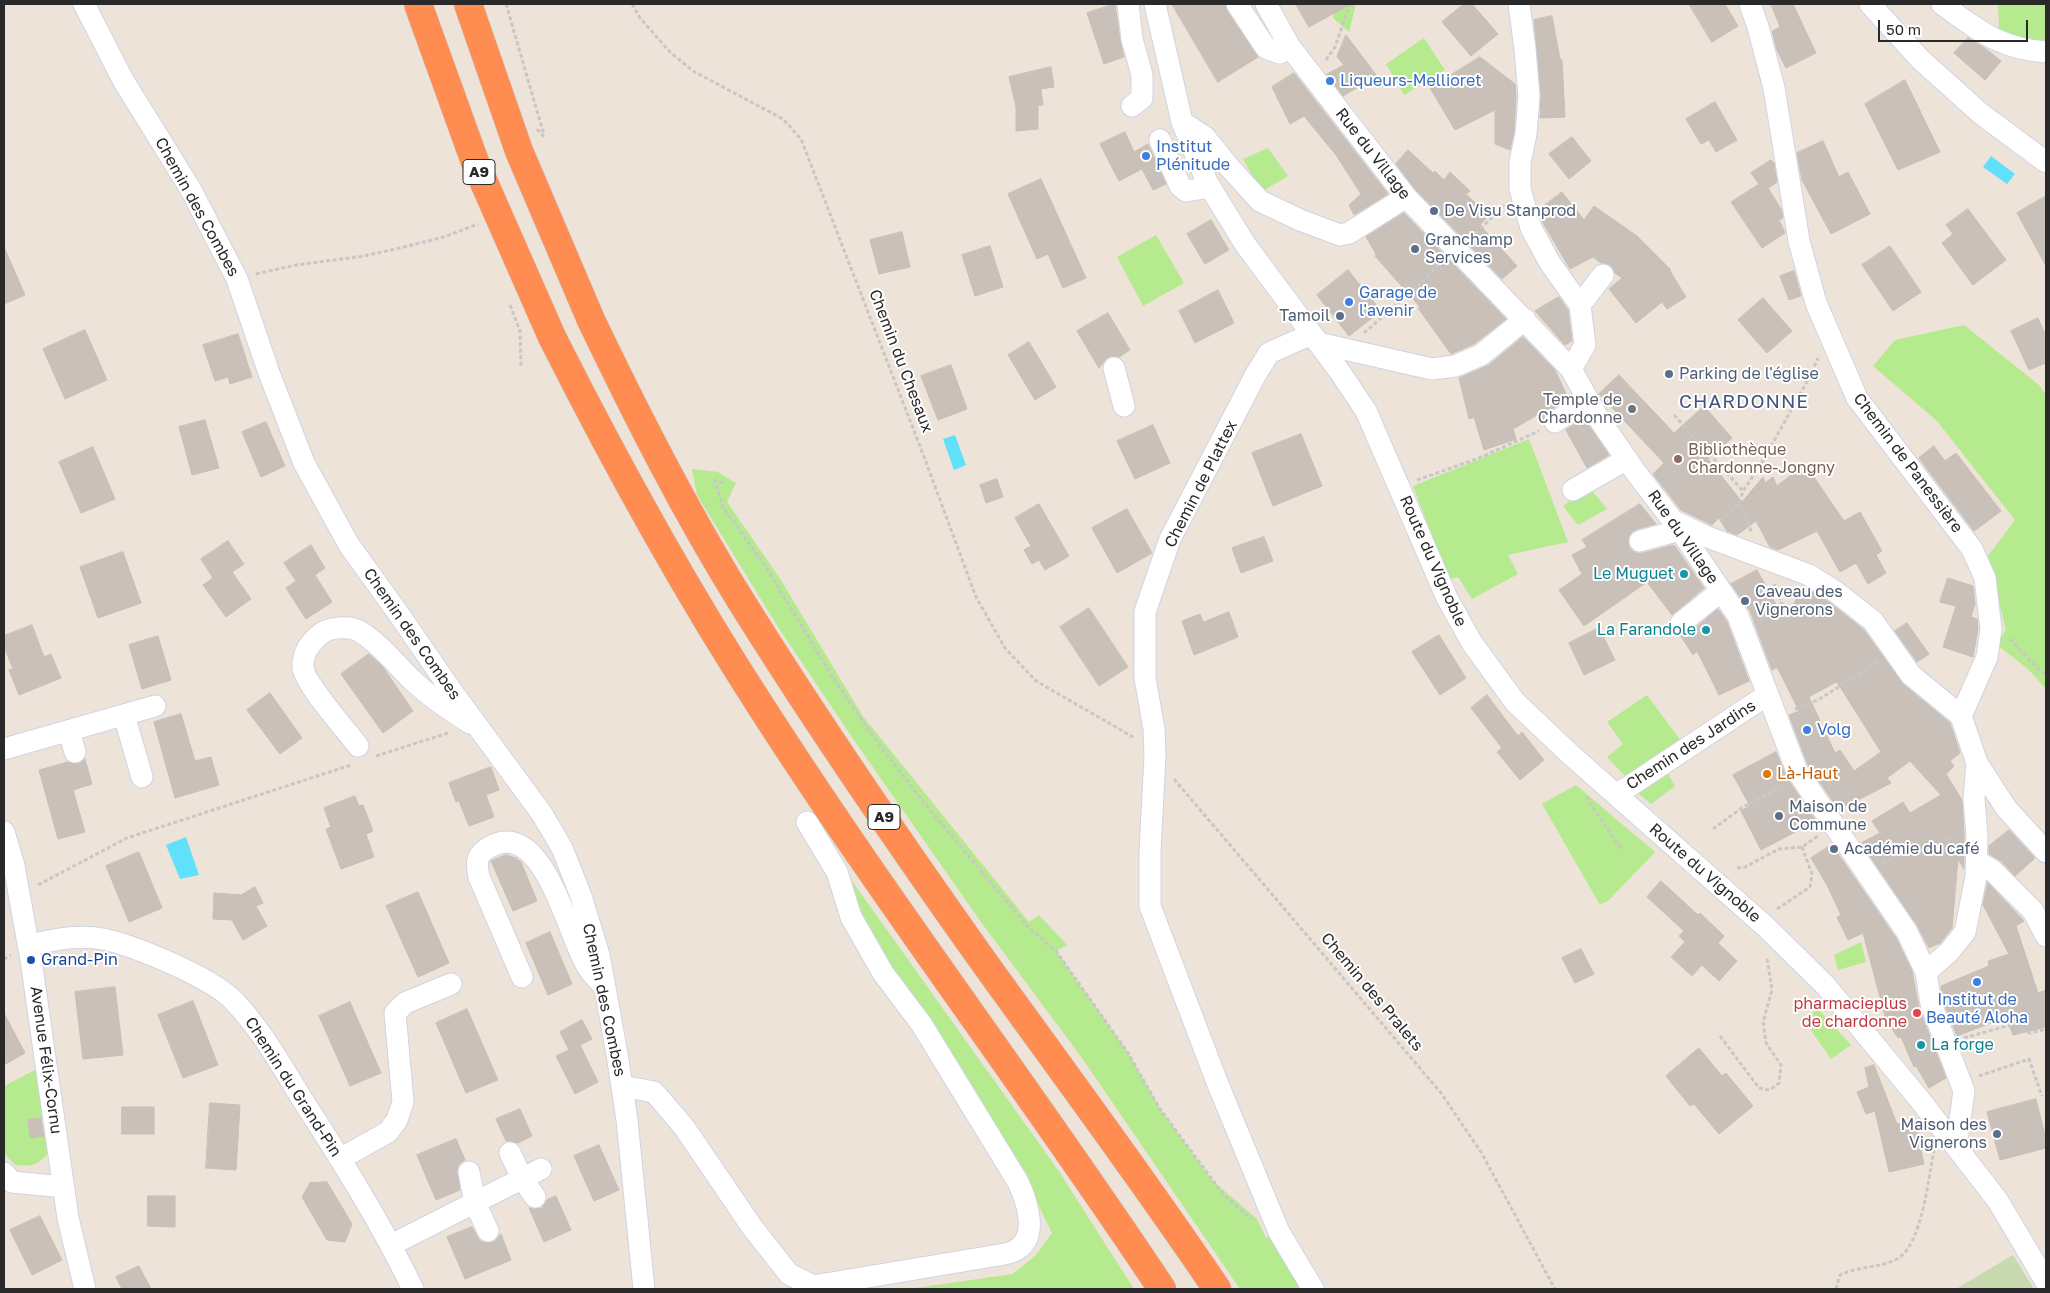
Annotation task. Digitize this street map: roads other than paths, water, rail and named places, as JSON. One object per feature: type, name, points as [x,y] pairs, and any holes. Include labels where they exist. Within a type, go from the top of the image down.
[{"type":"highway","name":"A9","points":[[418,4],[475,162],[552,336],[660,544],[761,707],[910,927],[1162,1289]]},
{"type":"highway","name":"A9","points":[[468,4],[519,151],[591,320],[656,453],[697,528],[796,687],[974,946],[1173,1225],[1216,1289]]},
{"type":"street","name":"Chemin des Combes","points":[[84,4],[123,80],[191,190],[237,278],[269,373],[304,463],[349,545],[479,729],[542,814],[562,848],[581,896],[598,955],[604,986],[622,1086],[644,1289]]},
{"type":"street","points":[[1128,4],[1132,39],[1142,75],[1142,98],[1132,106]]},
{"type":"street","name":"Route du Vignoble","points":[[1155,4],[1182,122],[1210,187],[1245,244],[1315,338],[1366,411],[1447,598],[1472,643],[1515,702],[1616,795],[1729,893],[1825,985],[1998,1201],[2046,1282]]},
{"type":"street","points":[[1237,4],[1266,48],[1280,53],[1290,48]]},
{"type":"street","name":"Rue du Village","points":[[1266,4],[1290,48],[1406,197],[1571,369],[1588,400],[1627,459],[1677,526],[1738,616],[1797,771],[1907,932],[1926,972],[1931,1004],[1964,1091],[1958,1134],[1948,1137]]},
{"type":"street","points":[[1519,4],[1529,96],[1526,134],[1520,162],[1521,194],[1531,228],[1550,263],[1580,305],[1585,345],[1571,369]]},
{"type":"street","name":"Chemin de Panessière","points":[[1750,4],[1774,88],[1799,241],[1816,303],[1856,398],[1972,550],[1985,578],[1992,629],[1986,657],[1961,716]]},
{"type":"street","points":[[1870,4],[1920,59],[1980,113],[2046,162]]},
{"type":"street","points":[[1942,4],[1995,40],[2020,48],[2046,52]]},
{"type":"street","points":[[1182,122],[1205,137],[1260,201],[1300,220],[1340,235],[1349,233],[1406,197]]},
{"type":"street","points":[[1160,140],[1180,186],[1186,191],[1210,187]]},
{"type":"street","points":[[1580,305],[1603,275]]},
{"type":"street","points":[[1315,338],[1346,349],[1432,369],[1455,366],[1481,355],[1525,319]]},
{"type":"street","name":"Chemin de Plattex","points":[[1313,1289],[1279,1232],[1218,1082],[1150,906],[1150,851],[1155,756],[1154,729],[1145,678],[1145,612],[1170,539],[1256,374],[1269,353],[1315,338]]},
{"type":"street","points":[[1114,368],[1124,406]]},
{"type":"street","points":[[1547,426],[1588,400]]},
{"type":"street","points":[[1573,490],[1627,459]]},
{"type":"street","points":[[1640,541],[1677,526],[1808,575],[1836,592],[1873,621],[1911,674],[1961,716],[1977,763],[2006,808],[2046,852]]},
{"type":"street","points":[[1681,623],[1721,591]]},
{"type":"street","points":[[360,756],[303,670],[304,654],[312,642],[324,632],[339,628],[357,630],[378,645],[439,704],[479,729]]},
{"type":"street","name":"Chemin des Jardins","points":[[1616,795],[1767,695]]},
{"type":"street","points":[[4,749],[155,706]]},
{"type":"street","points":[[124,715],[142,777]]},
{"type":"street","points":[[69,731],[75,752]]},
{"type":"street","points":[[1926,972],[1949,952],[1965,932],[1976,877],[1977,836],[1974,798],[1977,763]]},
{"type":"street","points":[[622,1086],[654,1092],[684,1127],[752,1227],[788,1274],[813,1286],[1015,1251],[1025,1240],[1029,1227],[1028,1203],[1018,1182],[922,1024],[883,973],[851,917],[837,872],[807,822]]},
{"type":"street","name":"Avenue Félix-Cornu","points":[[4,832],[14,866],[28,945],[68,1218],[85,1289]]},
{"type":"street","points":[[522,977],[479,877],[476,862],[481,853],[490,847],[508,841],[517,843],[527,849],[537,860],[563,910],[586,965],[604,986]]},
{"type":"street","points":[[1977,861],[1992,870],[2033,911],[2046,936]]},
{"type":"street","name":"Chemin du Grand-Pin","points":[[28,945],[77,937],[103,939],[153,956],[204,980],[232,999],[258,1029],[340,1159],[391,1245],[413,1289]]},
{"type":"street","points":[[340,1159],[388,1132],[396,1120],[402,1102],[395,1013],[405,1003],[451,984]]},
{"type":"street","points":[[510,1153],[522,1178],[535,1197]]},
{"type":"street","points":[[391,1245],[541,1168]]},
{"type":"street","points":[[469,1172],[474,1203],[488,1231]]},
{"type":"street","points":[[4,1173],[12,1182],[64,1187]]},
{"type":"water","points":[[1991,156],[2015,174],[2007,184],[1983,167]]},
{"type":"water","points":[[955,435],[966,465],[954,470],[943,439]]},
{"type":"water","points":[[186,837],[199,875],[180,879],[166,845]]},
{"type":"place","name":"Liqueurs-Mellioret","points":[[1330,81]]},
{"type":"place","name":"Institut Plénitude","points":[[1146,156]]},
{"type":"place","name":"De Visu Stanprod","points":[[1434,211]]},
{"type":"place","name":"Granchamp Services","points":[[1415,249]]},
{"type":"place","name":"Garage de l'avenir","points":[[1349,302]]},
{"type":"place","name":"Tamoil","points":[[1340,316]]},
{"type":"place","name":"Parking de l'église","points":[[1669,374]]},
{"type":"place","name":"Temple de Chardonne","points":[[1632,409]]},
{"type":"place","name":"Bibliothèque Chardonne-Jongny","points":[[1678,459]]},
{"type":"place","name":"Le Muguet","points":[[1684,574]]},
{"type":"place","name":"Caveau des Vignerons","points":[[1745,601]]},
{"type":"place","name":"La Farandole","points":[[1706,630]]},
{"type":"place","name":"Volg","points":[[1807,730]]},
{"type":"place","name":"Là-Haut","points":[[1767,774]]},
{"type":"place","name":"Maison de Commune","points":[[1779,816]]},
{"type":"place","name":"Académie du café","points":[[1834,849]]},
{"type":"place","name":"Grand-Pin","points":[[31,960]]},
{"type":"place","name":"Institut de Beauté Aloha","points":[[1977,982]]},
{"type":"place","name":"pharmacieplus de chardonne","points":[[1917,1013]]},
{"type":"place","name":"La forge","points":[[1921,1045]]},
{"type":"place","name":"Maison des Vignerons","points":[[1997,1134]]},
{"type":"district","name":"CHARDONNE","points":[[1744,402]]}]
